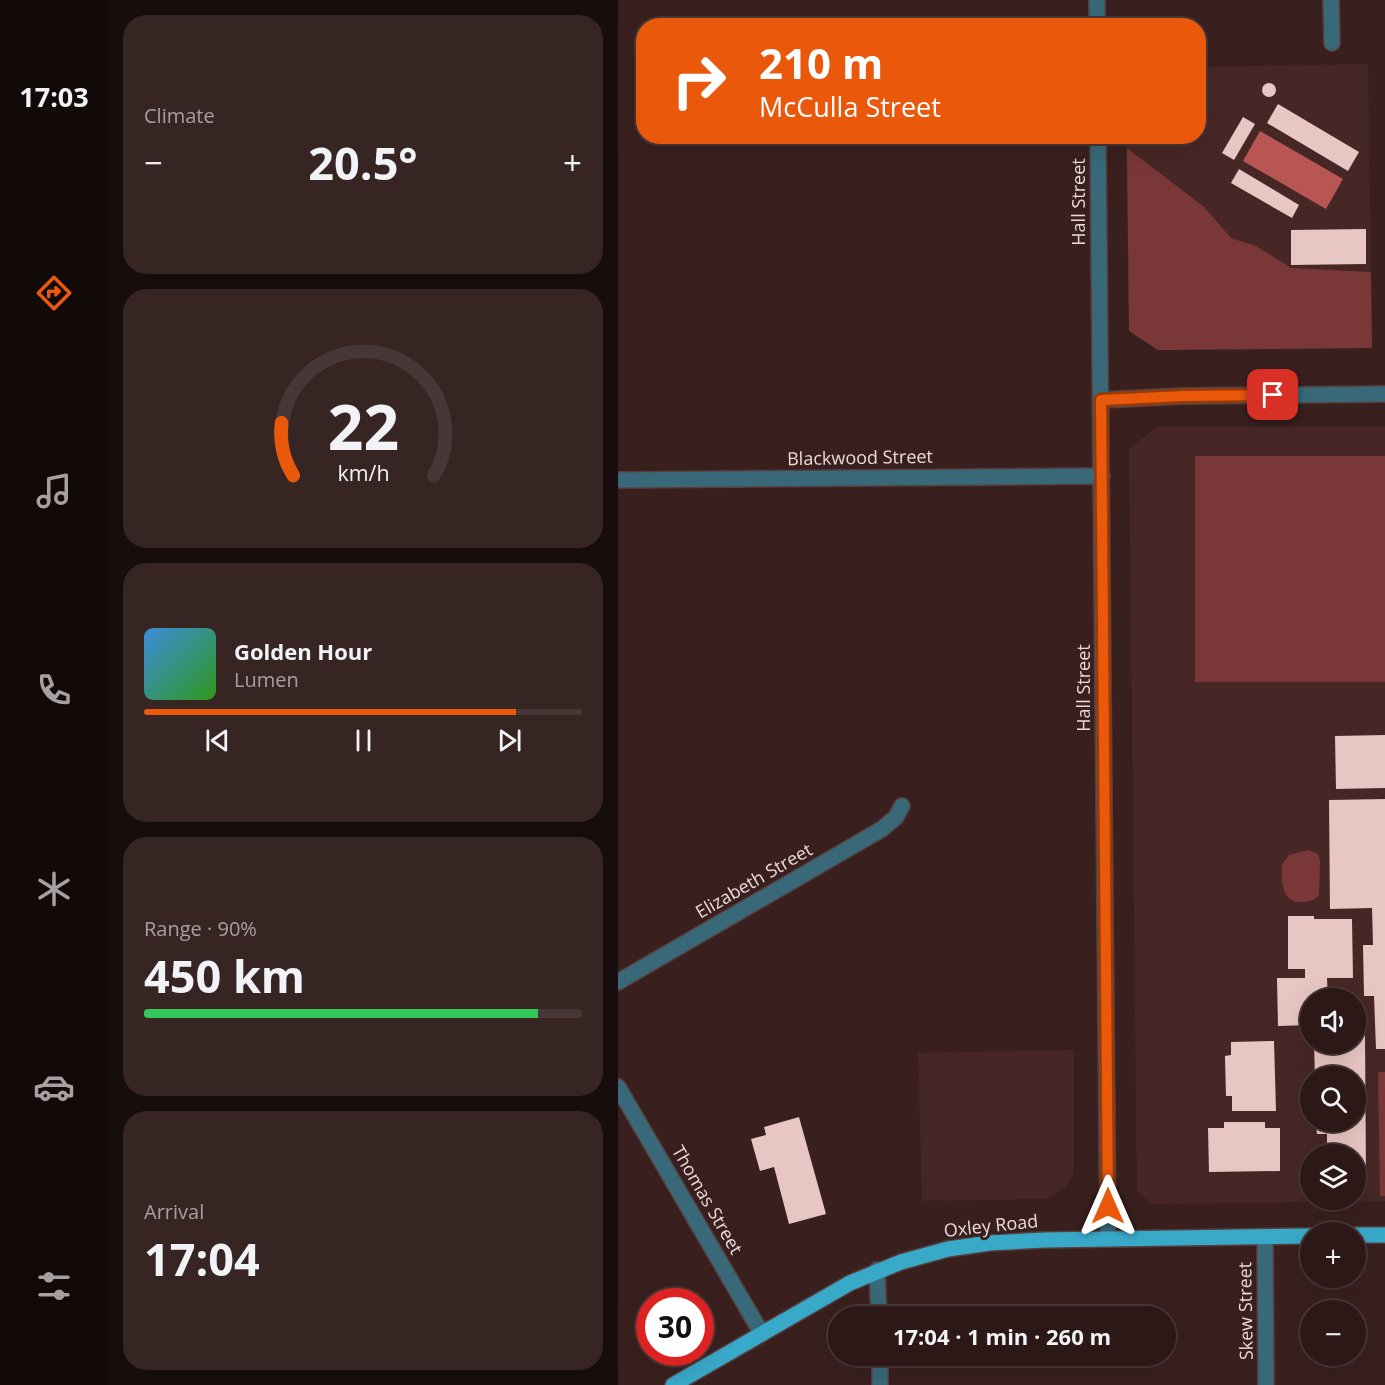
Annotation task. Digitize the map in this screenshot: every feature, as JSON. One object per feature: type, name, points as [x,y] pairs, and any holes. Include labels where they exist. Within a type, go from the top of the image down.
[{"type":"main road","points":[[1366,1235],[1385,1235]]},
{"type":"main road","name":"Oxley Road","points":[[673,1385],[813,1303],[877,1270],[926,1254],[968,1245],[1108,1239],[1300,1236]]},
{"type":"street","points":[[1097,0],[1097,18]]},
{"type":"street","points":[[1331,0],[1332,43]]},
{"type":"street","name":"Hall Street","points":[[1098,144],[1108,1239]]},
{"type":"street","points":[[1101,400],[1184,396],[1385,394]]},
{"type":"street","name":"Blackwood Street","points":[[618,480],[1102,476]]},
{"type":"street","name":"Elizabeth Street","points":[[618,982],[882,829],[896,817],[902,806]]},
{"type":"street","name":"Thomas Street","points":[[618,1087],[762,1334]]},
{"type":"street","name":"Skew Street","points":[[1265,1237],[1266,1385]]},
{"type":"street","points":[[877,1270],[879,1306]]},
{"type":"street","points":[[880,1366],[880,1385]]},
{"type":"shaded area","points":[[1368,64],[1372,348],[1158,350],[1129,331],[1126,144],[1206,144],[1206,67]]},
{"type":"shaded area","points":[[1260,131],[1343,179],[1326,209],[1243,161]]},
{"type":"shaded area","points":[[1127,148],[1204,207],[1231,238],[1256,246],[1291,268],[1371,272],[1372,348],[1158,350],[1129,331]]},
{"type":"shaded area","points":[[1158,427],[1385,427],[1385,1201],[1366,1201],[1366,1144],[1300,1144],[1300,1202],[1151,1204],[1137,1190],[1129,448]]},
{"type":"shaded area","points":[[1195,456],[1385,456],[1385,682],[1195,682]]},
{"type":"shaded area","points":[[1308,850],[1318,854],[1320,861],[1319,895],[1309,901],[1294,901],[1289,899],[1284,889],[1282,864],[1289,855]]},
{"type":"shaded area","points":[[1074,1050],[1074,1173],[1065,1187],[1046,1199],[922,1201],[918,1053]]},
{"type":"shaded area","points":[[1378,1072],[1385,1072],[1385,1196],[1380,1196]]},
{"type":"building","points":[[1269,83],[1274,85],[1276,90],[1274,95],[1269,97],[1264,95],[1262,90],[1264,85]]},
{"type":"building","points":[[1278,104],[1359,152],[1348,171],[1267,123]]},
{"type":"building","points":[[1243,117],[1255,124],[1234,160],[1222,153]]},
{"type":"building","points":[[1239,169],[1299,205],[1292,218],[1231,183]]},
{"type":"building","points":[[1366,229],[1366,264],[1291,265],[1291,230]]},
{"type":"building","points":[[1385,735],[1385,788],[1336,789],[1335,736]]},
{"type":"building","points":[[1385,799],[1385,1049],[1376,1049],[1374,996],[1366,996],[1366,988],[1364,988],[1363,945],[1373,945],[1372,908],[1330,909],[1329,800]]},
{"type":"building","points":[[1288,916],[1352,919],[1353,978],[1327,978],[1327,988],[1300,988],[1300,1025],[1278,1026],[1277,978],[1305,978],[1305,969],[1288,969]]},
{"type":"building","points":[[1274,1041],[1276,1111],[1232,1111],[1232,1096],[1226,1096],[1225,1056],[1231,1055],[1231,1042]]},
{"type":"building","points":[[1314,1054],[1365,1054],[1365,1066],[1315,1066]]},
{"type":"building","points":[[799,1117],[826,1214],[789,1224],[774,1167],[760,1171],[751,1139],[766,1135],[764,1127]]},
{"type":"building","points":[[1224,1122],[1265,1122],[1265,1128],[1280,1128],[1280,1171],[1209,1172],[1208,1128],[1224,1128]]},
{"type":"building","points":[[1317,1132],[1366,1132],[1366,1144],[1327,1144],[1327,1134],[1317,1134]]},
{"type":"route","points":[[1108,1206],[1101,400],[1273,395]]}]
